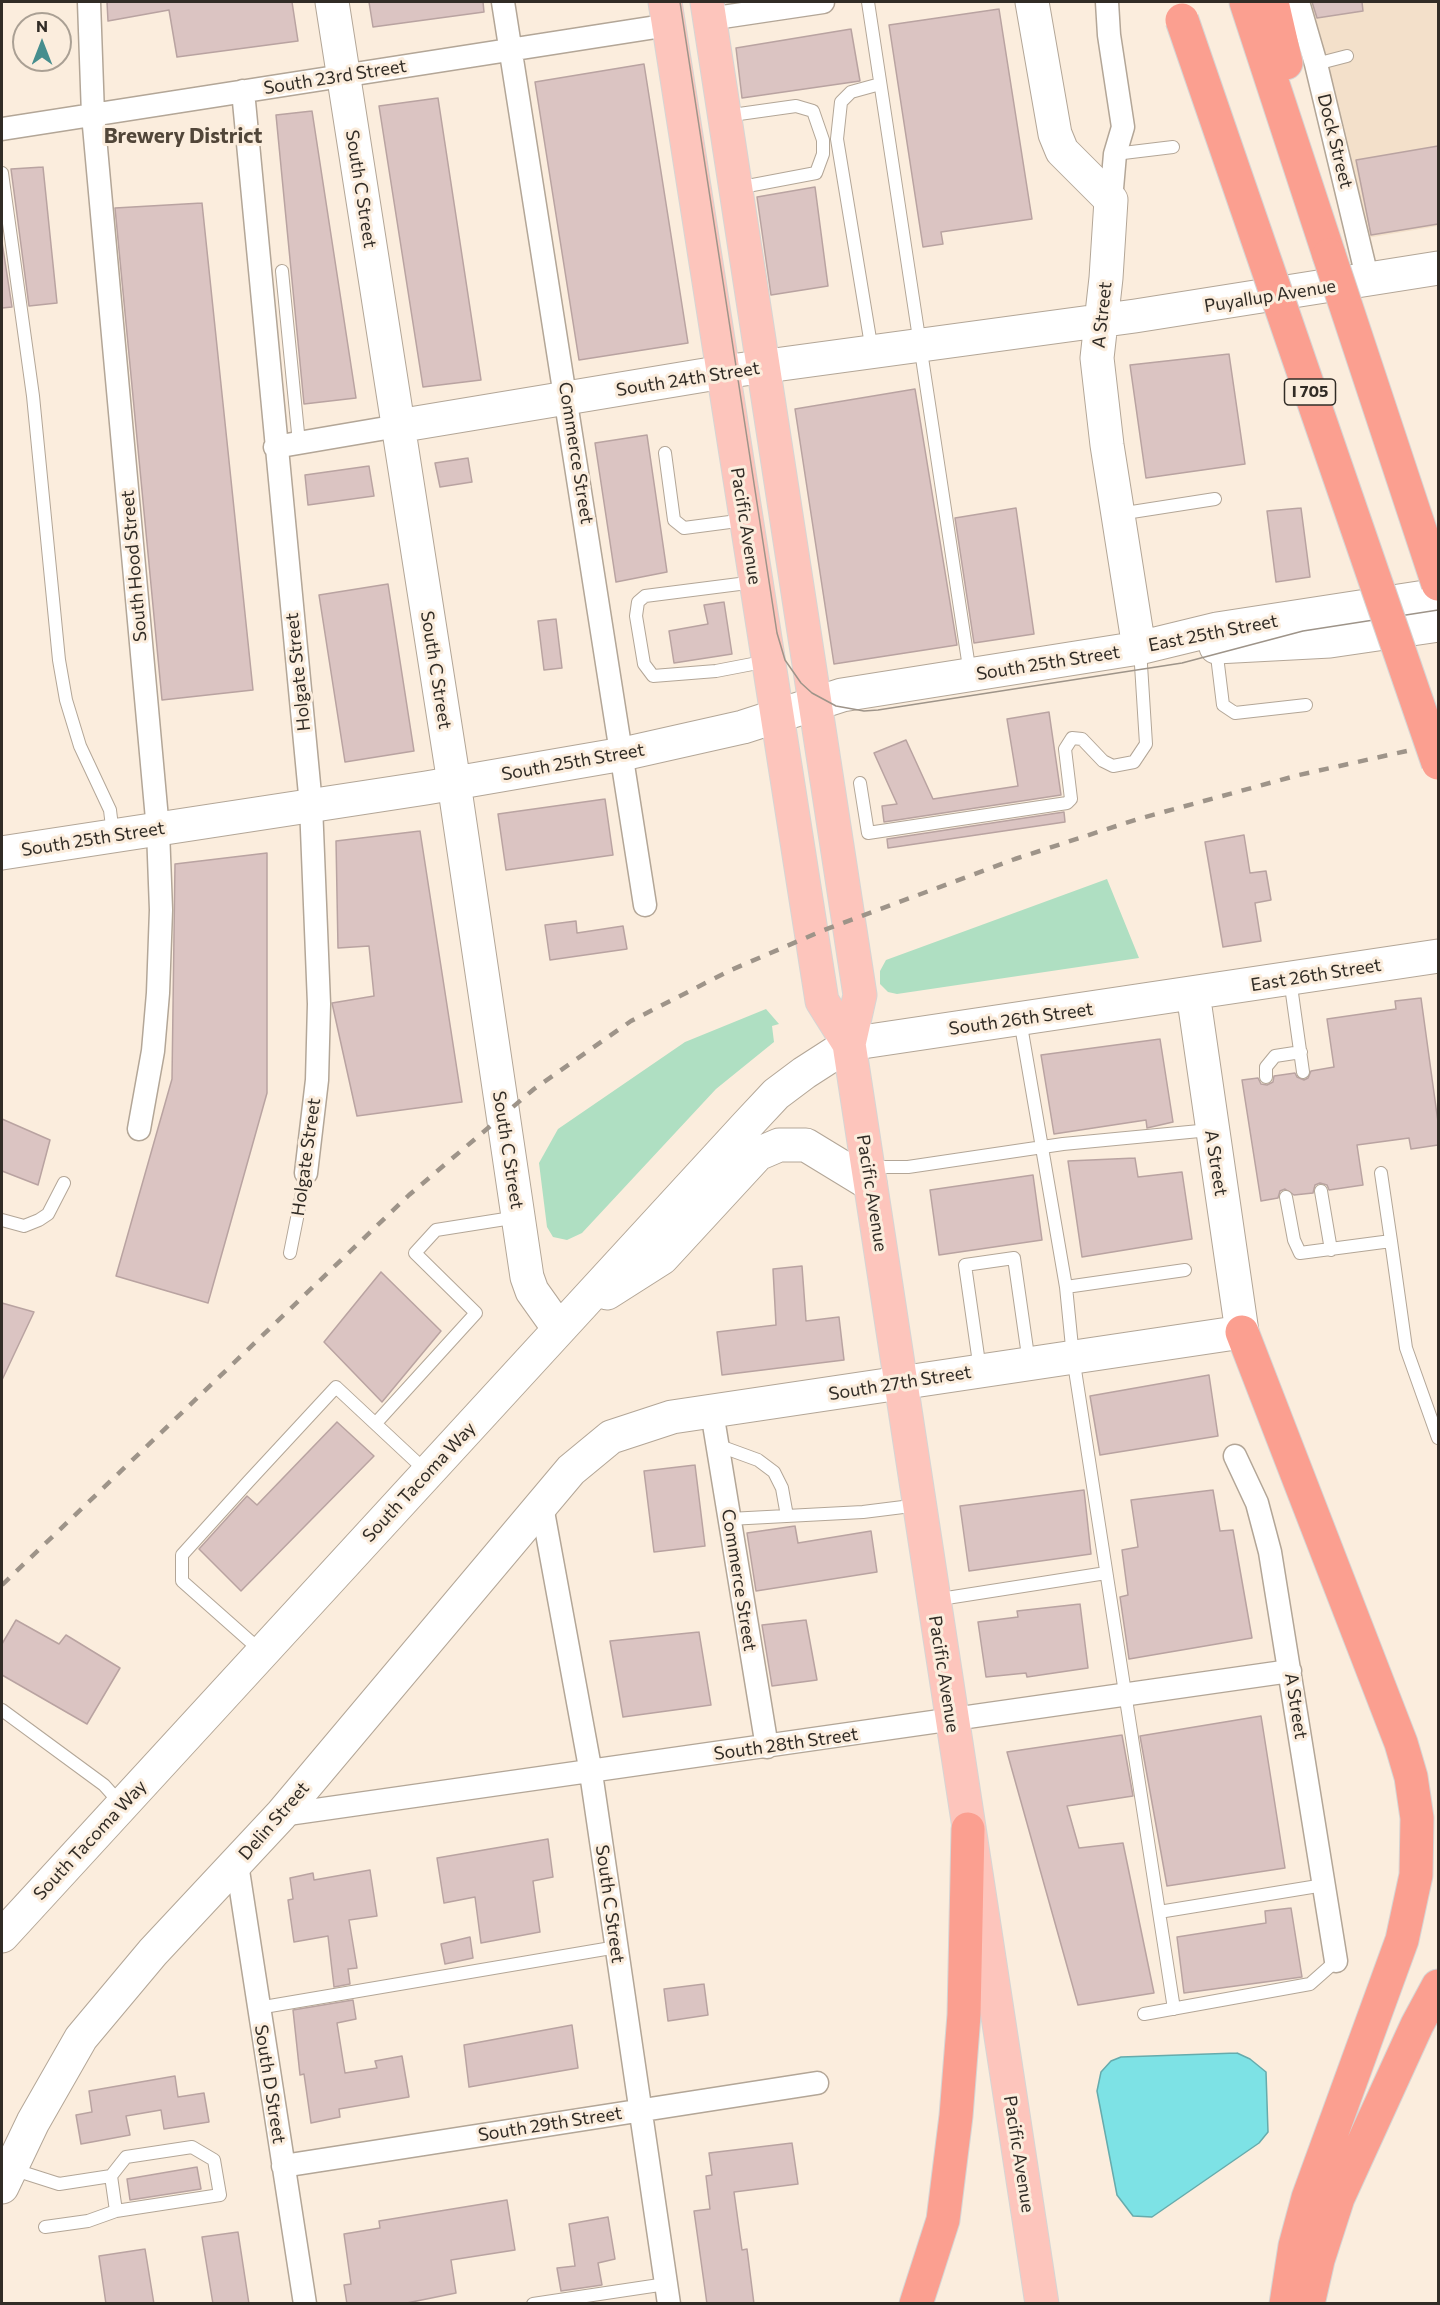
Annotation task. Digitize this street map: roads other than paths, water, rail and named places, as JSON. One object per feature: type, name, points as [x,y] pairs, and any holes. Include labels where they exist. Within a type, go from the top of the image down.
[{"type":"highway","points":[[1246,2],[1438,584]]},
{"type":"highway","points":[[1272,2],[1329,255]]},
{"type":"highway","name":"I 705","points":[[1177,8],[1438,763]]},
{"type":"highway","points":[[1242,1332],[1401,1743],[1411,1778],[1417,1818],[1416,1875],[1402,1940],[1308,2198],[1295,2246],[1286,2304]]},
{"type":"highway","points":[[915,2304],[943,2220],[956,2116],[964,2015],[968,1830]]},
{"type":"highway","points":[[1308,2304],[1318,2260],[1338,2198],[1417,2025],[1438,1986]]},
{"type":"main road","name":"Pacific Avenue","points":[[708,10],[860,995],[849,1044],[1042,2304]]},
{"type":"main road","name":"Pacific Avenue","points":[[667,14],[754,582],[822,1001],[849,1044]]},
{"type":"street","name":"South Hood Street","points":[[89,2],[93,115],[158,830],[161,910],[158,993],[153,1051],[139,1129]]},
{"type":"street","name":"South C Street","points":[[332,2],[532,1291],[565,1323]]},
{"type":"street","name":"Commerce Street","points":[[503,2],[645,905]]},
{"type":"street","points":[[708,10],[811,2]]},
{"type":"street","points":[[1032,2],[1055,134],[1062,151],[1110,200]]},
{"type":"street","points":[[1107,2],[1109,35],[1123,127],[1115,154],[1110,200]]},
{"type":"street","name":"Dock Street","points":[[1298,2],[1316,64],[1368,281]]},
{"type":"street","name":"South 23rd Street","points":[[2,129],[510,50],[667,14]]},
{"type":"street","name":"Holgate Street","points":[[243,91],[275,447],[311,805],[319,1004],[317,1080],[306,1173]]},
{"type":"street","name":"A Street","points":[[1110,200],[1102,320],[1097,357],[1139,648]]},
{"type":"street","name":"Puyallup Avenue","points":[[1102,320],[1368,281],[1438,268]]},
{"type":"street","name":"South 24th Street","points":[[275,447],[723,372],[1102,320]]},
{"type":"street","name":"East 25th Street","points":[[1139,648],[1177,636],[1217,629],[1438,596]]},
{"type":"street","name":"East 25th Street","points":[[1139,648],[1321,642],[1438,625]]},
{"type":"street","name":"South 25th Street","points":[[2,853],[454,783],[623,754],[724,732],[842,695],[1139,648]]},
{"type":"street","name":"East 26th Street","points":[[1193,993],[1425,958]]},
{"type":"street","name":"A Street","points":[[1193,993],[1242,1332]]},
{"type":"street","name":"South 26th Street","points":[[849,1044],[1193,993]]},
{"type":"street","name":"South Tacoma Way","points":[[2,1936],[776,1094],[849,1044]]},
{"type":"street","points":[[565,1323],[662,1258],[758,1154],[779,1145],[806,1145],[869,1175]]},
{"type":"street","name":"South 27th Street","points":[[571,1470],[611,1437],[672,1417],[1242,1332]]},
{"type":"street","name":"Commerce Street","points":[[712,1412],[767,1748]]},
{"type":"street","name":"A Street","points":[[1234,1456],[1257,1503],[1270,1552],[1336,1961]]},
{"type":"street","name":"Delin Street","points":[[6,2178],[33,2122],[81,2038],[153,1952],[281,1815],[571,1470]]},
{"type":"street","name":"South C Street","points":[[542,1506],[591,1773],[668,2294]]},
{"type":"street","name":"South 28th Street","points":[[281,1815],[767,1748],[951,1719],[1290,1671]]},
{"type":"street","name":"South D Street","points":[[237,1864],[305,2304]]},
{"type":"street","name":"South 29th Street","points":[[283,2166],[816,2083]]},
{"type":"lane","points":[[868,2],[970,675]]},
{"type":"lane","points":[[1316,64],[1347,56]]},
{"type":"lane","points":[[872,352],[837,139],[838,110],[841,102],[851,92],[880,84]]},
{"type":"lane","points":[[724,116],[796,106],[813,111],[823,140],[823,154],[816,173],[735,188]]},
{"type":"lane","points":[[823,140],[837,139]]},
{"type":"lane","points":[[1115,154],[1173,147]]},
{"type":"lane","points":[[2,173],[33,396],[59,660],[66,700],[80,746],[110,810],[114,836]]},
{"type":"lane","points":[[282,271],[299,443]]},
{"type":"lane","points":[[665,453],[674,520],[684,528],[745,520]]},
{"type":"lane","points":[[1118,514],[1215,499]]},
{"type":"lane","points":[[754,582],[645,596],[638,602],[636,616],[644,664],[653,676],[716,671],[768,661]]},
{"type":"lane","points":[[1216,647],[1223,705],[1235,713],[1306,705]]},
{"type":"lane","points":[[860,783],[868,833],[1067,803],[1071,798],[1065,748],[1072,738],[1082,739],[1103,761],[1113,766],[1134,762],[1146,744],[1139,648]]},
{"type":"lane","points":[[1290,978],[1303,1072]]},
{"type":"lane","points":[[1019,1019],[1066,1287],[1073,1357],[1174,2009]]},
{"type":"lane","points":[[1266,1077],[1266,1067],[1275,1056],[1301,1052]]},
{"type":"lane","points":[[869,1175],[1043,1147],[1211,1130]]},
{"type":"lane","name":"Holgate Street","points":[[290,1253],[306,1173]]},
{"type":"lane","points":[[1381,1173],[1406,1348],[1438,1438]]},
{"type":"lane","points":[[2,1220],[24,1226],[39,1220],[48,1214],[64,1183]]},
{"type":"lane","points":[[1321,1191],[1331,1250]]},
{"type":"lane","points":[[1286,1197],[1294,1240],[1300,1253],[1391,1240]]},
{"type":"lane","points":[[376,1423],[476,1313],[415,1253],[436,1230],[519,1217]]},
{"type":"lane","points":[[980,1371],[965,1265],[1014,1258],[1029,1363]]},
{"type":"lane","points":[[1066,1287],[1185,1270]]},
{"type":"lane","points":[[262,1652],[182,1581],[182,1555],[304,1421],[336,1387],[428,1472]]},
{"type":"lane","points":[[717,1445],[758,1460],[774,1472],[782,1488],[787,1516]]},
{"type":"lane","points":[[729,1519],[863,1512],[919,1505]]},
{"type":"lane","points":[[933,1600],[1106,1573]]},
{"type":"lane","points":[[2,1710],[104,1785],[122,1805]]},
{"type":"lane","points":[[1159,1912],[1324,1885]]},
{"type":"lane","points":[[258,2008],[617,1947]]},
{"type":"lane","points":[[1144,2014],[1310,1984],[1336,1961]]},
{"type":"lane","points":[[6,2178],[59,2184],[111,2176],[126,2157],[192,2147],[214,2160],[220,2195],[116,2211],[88,2221],[45,2227]]},
{"type":"lane","points":[[111,2176],[116,2211]]},
{"type":"lane","points":[[533,2304],[668,2294]]},
{"type":"water","points":[[1237,2053],[1250,2059],[1266,2072],[1268,2132],[1259,2143],[1152,2217],[1133,2216],[1117,2195],[1097,2091],[1101,2072],[1111,2061],[1121,2057]]},
{"type":"tram line","points":[[680,2],[777,633],[785,660],[801,683],[812,693],[836,706],[864,711],[878,710],[1182,663],[1303,631],[1438,610]]},
{"type":"railway","points":[[2,1585],[409,1195],[534,1089],[631,1021],[731,970],[824,930],[1015,859],[1138,819],[1299,775],[1438,744]]},
{"type":"district","name":"Brewery District","points":[[183,136]]}]
